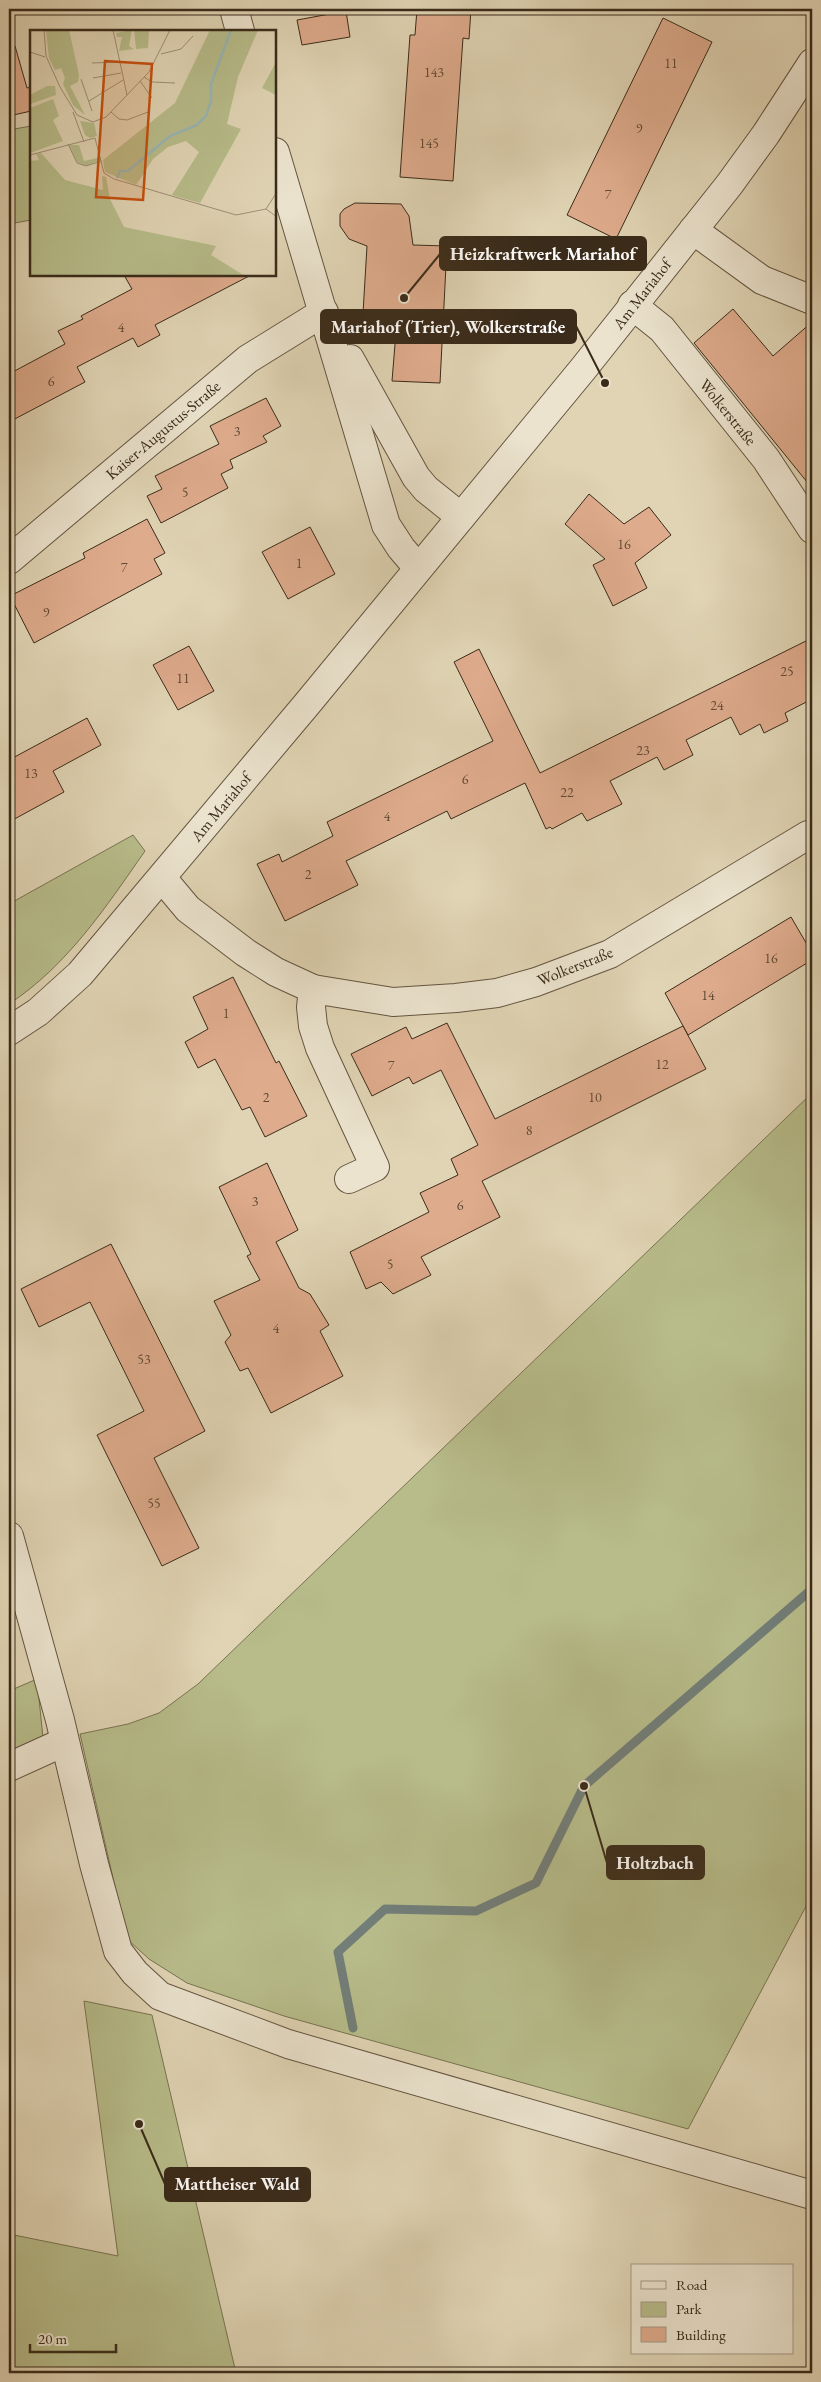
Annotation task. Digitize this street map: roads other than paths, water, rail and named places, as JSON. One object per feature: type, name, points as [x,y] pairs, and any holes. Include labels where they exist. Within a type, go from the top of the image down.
[{"type":"street","points":[[234,9],[240,30]]},
{"type":"street","name":"Am Mariahof","points":[[9,1031],[38,1012],[80,974],[162,878],[584,369],[766,134],[812,63]]},
{"type":"street","points":[[276,155],[386,526],[418,568]]},
{"type":"street","points":[[693,230],[762,280],[812,300]]},
{"type":"street","name":"Wolkerstraße","points":[[632,305],[662,329],[760,451],[812,529]]},
{"type":"street","points":[[324,312],[416,477],[426,489],[461,517]]},
{"type":"street","name":"Kaiser-Augustus-Straße","points":[[9,560],[248,358],[324,312]]},
{"type":"street","name":"Wolkerstraße","points":[[162,878],[188,909],[246,953],[276,972],[313,990],[393,1002],[489,994],[536,982],[610,954],[808,835]]},
{"type":"street","points":[[313,990],[311,1007],[313,1026],[320,1048],[375,1167],[349,1179]]},
{"type":"street","points":[[9,1536],[118,1950],[135,1973],[160,1996],[288,2044],[812,2195]]},
{"type":"street","points":[[9,1767],[64,1742]]},
{"type":"waterway","points":[[353,2028],[338,1952],[385,1909],[476,1911],[536,1883],[584,1786],[812,1589]]},
{"type":"place","name":"Heizkraftwerk Mariahof","points":[[404,298]]},
{"type":"place","name":"Mariahof (Trier), Wolkerstraße","points":[[605,383]]},
{"type":"place","name":"Holtzbach","points":[[584,1786]]},
{"type":"place","name":"Mattheiser Wald","points":[[139,2124]]}]
